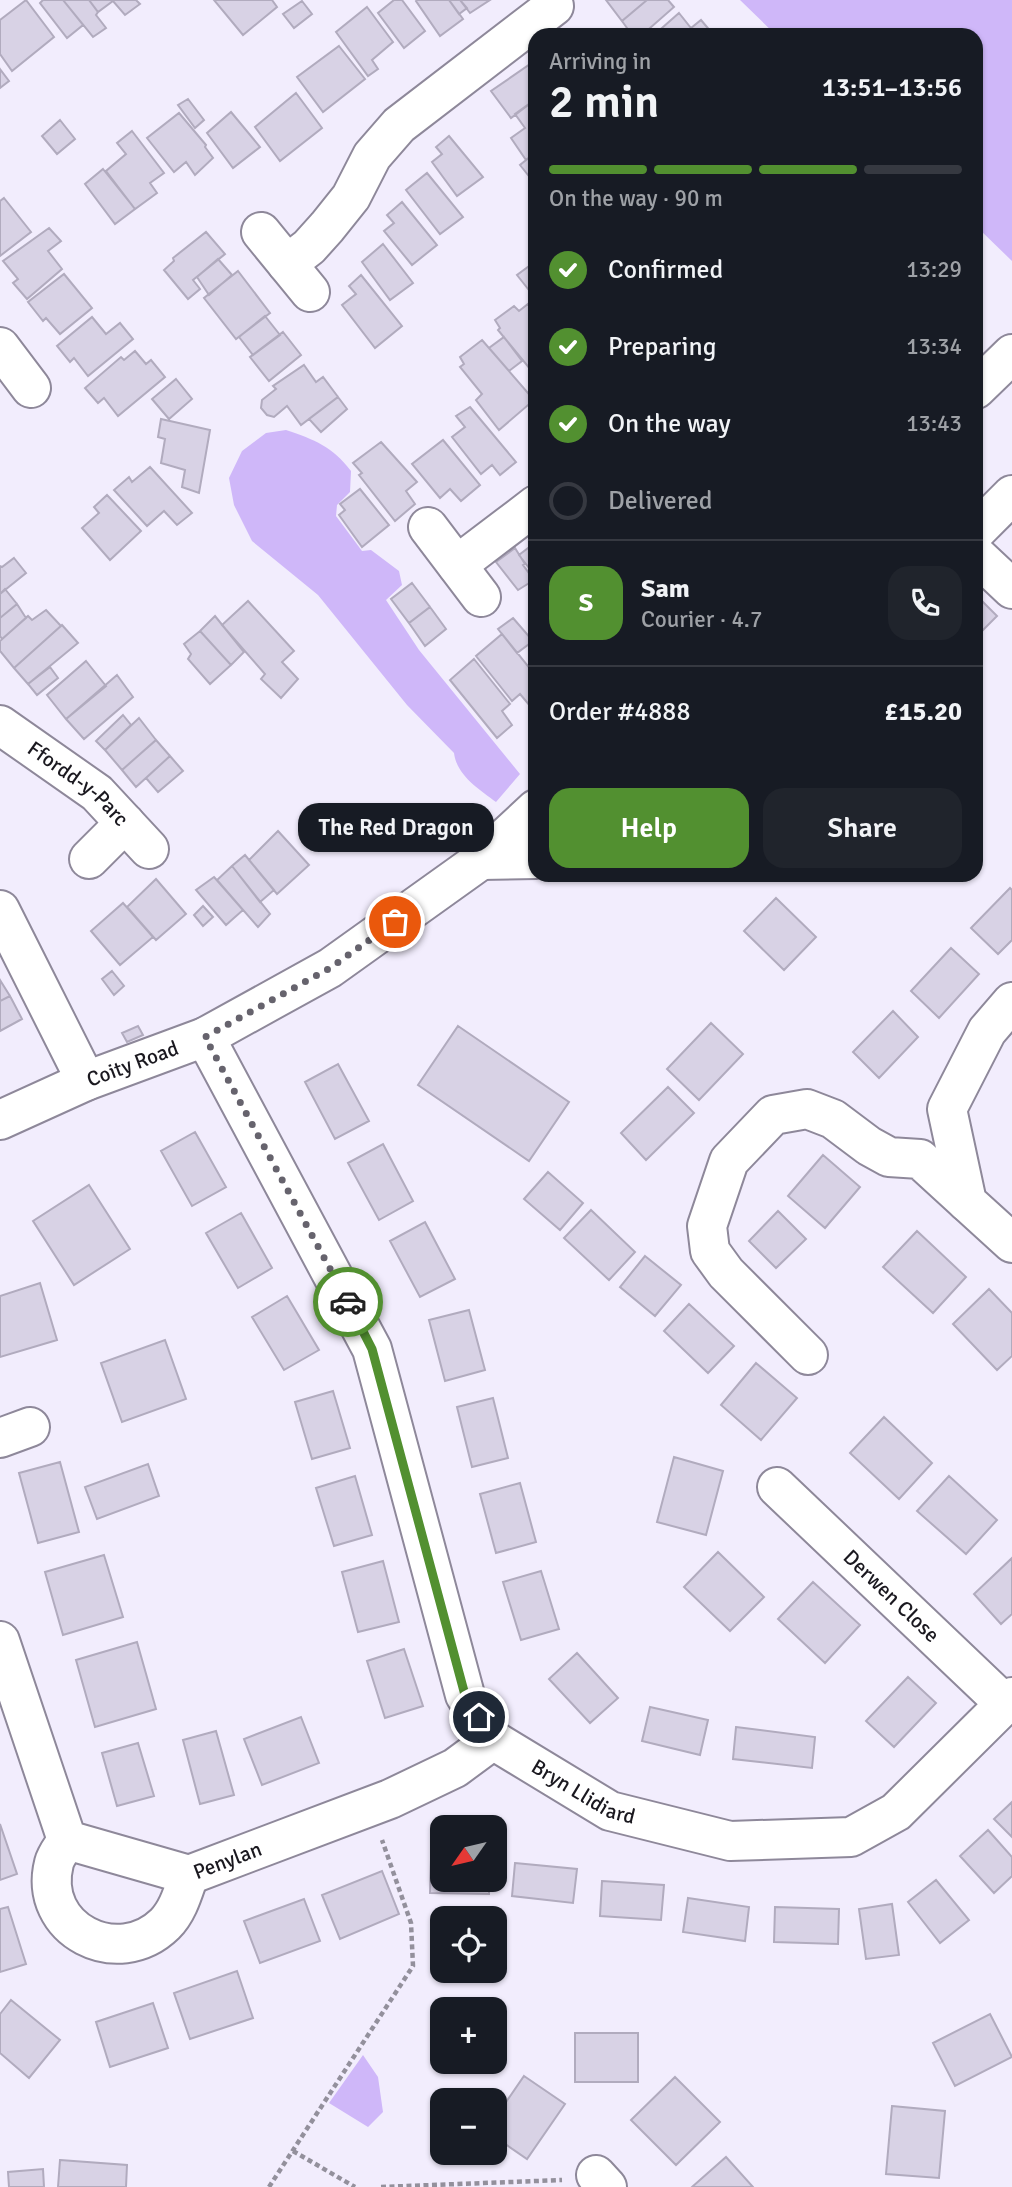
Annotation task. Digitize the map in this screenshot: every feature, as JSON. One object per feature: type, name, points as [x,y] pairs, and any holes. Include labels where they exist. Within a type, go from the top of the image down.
[{"type":"street","points":[[539,28],[559,14]]},
{"type":"street","points":[[261,232],[299,278],[309,247],[351,197],[372,156],[399,125],[528,36]]},
{"type":"street","points":[[983,382],[1012,354]]},
{"type":"street","points":[[983,524],[1012,495]]},
{"type":"street","points":[[457,565],[528,511]]},
{"type":"street","points":[[428,527],[481,597]]},
{"type":"street","points":[[983,562],[1012,589]]},
{"type":"street","name":"Ffordd-y-Parc","points":[[0,725],[97,793],[137,836],[89,859]]},
{"type":"street","name":"Coity Road","points":[[9,1111],[205,1037],[330,968],[481,860],[528,816]]},
{"type":"street","points":[[481,860],[528,859]]},
{"type":"street","points":[[0,910],[86,1081]]},
{"type":"street","points":[[967,1202],[947,1109],[987,1031],[1012,1002]]},
{"type":"street","name":"Bryn Llidiard","points":[[205,1037],[372,1349],[465,1695],[493,1740],[610,1811],[730,1841],[851,1837],[896,1812],[1008,1701]]},
{"type":"street","points":[[808,1355],[726,1273],[710,1251],[707,1226],[729,1161],[773,1115],[807,1109],[833,1119],[869,1146],[889,1157],[920,1159],[1012,1243]]},
{"type":"street","name":"Derwen Close","points":[[776,1487],[1008,1701]]},
{"type":"street","points":[[0,1640],[67,1840],[54,1861],[51,1885],[53,1901],[68,1924],[86,1938],[115,1944],[138,1942],[165,1924],[179,1903],[188,1875]]},
{"type":"street","name":"Penylan","points":[[67,1840],[188,1875],[371,1807],[455,1768],[493,1740]]},
{"type":"path","points":[[269,2187],[413,1966],[411,1923],[371,1807]]},
{"type":"path","points":[[293,2151],[355,2187]]},
{"type":"path","points":[[381,2187],[601,2181]]},
{"type":"shaded area","points":[[740,0],[1012,0],[1012,261],[983,233],[983,28],[769,28]]},
{"type":"shaded area","points":[[286,430],[322,445],[337,455],[351,471],[350,492],[337,505],[336,516],[362,551],[371,550],[399,571],[402,585],[386,600],[419,650],[520,774],[496,802],[464,775],[454,753],[407,705],[318,595],[252,541],[234,505],[229,478],[242,451],[266,433]]},
{"type":"shaded area","points":[[363,2055],[378,2077],[383,2112],[368,2127],[329,2103]]},
{"type":"building","points":[[26,0],[54,37],[12,71],[0,54],[0,20]]},
{"type":"building","points":[[43,0],[63,0],[83,25],[67,38],[40,3]]},
{"type":"building","points":[[63,0],[89,0],[106,28],[93,37]]},
{"type":"building","points":[[89,0],[136,0],[140,4],[125,15],[113,1],[98,12]]},
{"type":"building","points":[[214,0],[272,0],[277,7],[243,35]]},
{"type":"building","points":[[394,0],[402,0],[425,31],[404,48],[378,13]]},
{"type":"building","points":[[417,0],[449,0],[463,19],[440,36]]},
{"type":"building","points":[[449,0],[460,0],[467,8],[459,14]]},
{"type":"building","points":[[460,0],[490,0],[470,13]]},
{"type":"building","points":[[606,0],[647,0],[622,21]]},
{"type":"building","points":[[647,0],[668,0],[674,7],[650,28],[627,28],[622,21]]},
{"type":"building","points":[[302,1],[312,14],[294,28],[283,14]]},
{"type":"building","points":[[367,7],[393,42],[372,60],[378,69],[368,76],[336,32]]},
{"type":"building","points":[[679,13],[691,28],[662,28]]},
{"type":"building","points":[[701,20],[708,28],[691,28]]},
{"type":"building","points":[[339,46],[365,79],[323,112],[297,77]]},
{"type":"building","points":[[528,66],[528,105],[511,118],[491,91]]},
{"type":"building","points":[[0,69],[9,81],[0,88]]},
{"type":"building","points":[[296,93],[322,128],[280,161],[255,127]]},
{"type":"building","points":[[188,99],[204,120],[195,128],[178,105]]},
{"type":"building","points":[[528,105],[526,160],[511,138],[525,128],[515,114]]},
{"type":"building","points":[[231,112],[260,147],[233,168],[207,133]]},
{"type":"building","points":[[179,113],[206,145],[213,158],[195,175],[186,162],[174,172],[147,138]]},
{"type":"building","points":[[60,120],[75,139],[57,154],[42,136]]},
{"type":"building","points":[[132,131],[164,173],[150,183],[157,193],[135,209],[106,171],[126,154],[117,143]]},
{"type":"building","points":[[449,136],[483,177],[457,196],[432,162],[442,154],[436,147]]},
{"type":"building","points":[[528,158],[528,175],[520,165]]},
{"type":"building","points":[[103,169],[135,209],[115,224],[85,184]]},
{"type":"building","points":[[427,173],[463,217],[440,234],[406,190]]},
{"type":"building","points":[[4,198],[31,232],[0,256],[0,201]]},
{"type":"building","points":[[402,202],[437,245],[412,265],[384,231],[394,223],[387,215]]},
{"type":"building","points":[[49,228],[61,241],[48,251],[62,269],[27,299],[13,283],[18,279],[3,261]]},
{"type":"building","points":[[206,232],[225,254],[193,280],[200,289],[188,299],[164,270],[174,261],[173,258]]},
{"type":"building","points":[[383,244],[413,283],[390,300],[362,262]]},
{"type":"building","points":[[218,259],[232,275],[209,295],[197,277]]},
{"type":"building","points":[[528,267],[528,289],[517,275]]},
{"type":"building","points":[[238,271],[270,313],[236,339],[204,298]]},
{"type":"building","points":[[64,274],[92,308],[60,334],[46,318],[43,321],[28,302]]},
{"type":"building","points":[[361,275],[402,326],[375,348],[342,305],[356,294],[349,286]]},
{"type":"building","points":[[528,304],[528,366],[498,330],[500,328],[495,320],[514,306],[519,311]]},
{"type":"building","points":[[265,316],[280,335],[253,355],[239,337]]},
{"type":"building","points":[[92,317],[106,334],[120,323],[133,339],[88,376],[74,358],[70,362],[57,346]]},
{"type":"building","points":[[283,332],[301,355],[269,381],[250,357]]},
{"type":"building","points":[[504,337],[522,361],[509,371],[489,348]]},
{"type":"building","points":[[482,340],[528,393],[528,405],[499,430],[476,400],[482,394],[460,367],[464,364],[460,357]]},
{"type":"building","points":[[135,351],[146,364],[151,360],[165,377],[118,416],[104,398],[98,403],[85,388],[121,357],[124,360]]},
{"type":"building","points":[[304,365],[316,382],[323,377],[338,397],[301,425],[287,406],[274,417],[267,415],[261,408],[262,400],[276,389],[273,386]]},
{"type":"building","points":[[176,379],[192,399],[169,419],[152,399]]},
{"type":"building","points":[[338,397],[347,409],[321,432],[309,419]]},
{"type":"building","points":[[470,407],[516,462],[500,475],[492,465],[481,474],[452,437],[465,427],[456,416]]},
{"type":"building","points":[[161,419],[210,430],[199,493],[182,487],[185,470],[161,463],[165,439],[158,437]]},
{"type":"building","points":[[443,440],[480,485],[461,501],[450,489],[440,498],[412,464]]},
{"type":"building","points":[[381,442],[417,482],[406,491],[415,504],[395,521],[359,475],[362,473],[353,463]]},
{"type":"building","points":[[150,467],[192,513],[177,525],[164,511],[147,526],[114,490],[129,477],[132,482]]},
{"type":"building","points":[[360,489],[389,525],[362,547],[339,515],[345,510],[340,504]]},
{"type":"building","points":[[107,495],[141,531],[110,560],[82,528],[99,513],[94,507]]},
{"type":"building","points":[[515,548],[528,572],[528,584],[518,590],[496,562]]},
{"type":"building","points":[[528,548],[528,567],[519,555]]},
{"type":"building","points":[[14,558],[26,573],[0,594],[0,566]]},
{"type":"building","points":[[412,583],[430,607],[409,623],[391,599]]},
{"type":"building","points":[[5,589],[17,604],[0,618],[0,594]]},
{"type":"building","points":[[248,601],[294,651],[282,662],[298,679],[281,698],[261,679],[265,674],[222,625]]},
{"type":"building","points":[[983,602],[997,616],[983,630]]},
{"type":"building","points":[[17,604],[26,618],[2,639],[0,618]]},
{"type":"building","points":[[430,607],[446,629],[425,646],[409,623]]},
{"type":"building","points":[[46,610],[61,626],[14,668],[0,651],[0,641],[28,616],[32,620]]},
{"type":"building","points":[[215,616],[244,652],[231,665],[200,631]]},
{"type":"building","points":[[513,618],[528,635],[528,645],[517,653],[498,629]]},
{"type":"building","points":[[62,625],[78,643],[28,684],[14,668]]},
{"type":"building","points":[[200,631],[231,665],[210,684],[188,659],[191,654],[184,644]]},
{"type":"building","points":[[502,634],[528,666],[528,703],[520,694],[512,701],[476,656]]},
{"type":"building","points":[[474,659],[510,704],[502,711],[512,725],[497,738],[450,680]]},
{"type":"building","points":[[86,661],[106,686],[66,719],[47,695]]},
{"type":"building","points":[[50,667],[58,678],[37,695],[28,684]]},
{"type":"building","points":[[117,675],[133,697],[84,739],[66,719]]},
{"type":"building","points":[[123,715],[131,725],[105,750],[96,741]]},
{"type":"building","points":[[139,718],[156,740],[122,770],[105,750]]},
{"type":"building","points":[[156,740],[170,756],[136,787],[122,770]]},
{"type":"building","points":[[170,756],[183,771],[158,792],[146,778]]},
{"type":"building","points":[[278,831],[309,865],[277,894],[249,860]]},
{"type":"building","points":[[245,855],[274,890],[260,902],[232,866]]},
{"type":"building","points":[[232,866],[270,914],[258,927],[217,880]]},
{"type":"building","points":[[214,877],[243,910],[226,925],[196,890]]},
{"type":"building","points":[[156,879],[186,914],[156,940],[127,907]]},
{"type":"building","points":[[1010,888],[1012,940],[998,954],[971,928]]},
{"type":"building","points":[[776,898],[816,937],[784,970],[744,931]]},
{"type":"building","points":[[123,903],[153,937],[120,965],[91,931]]},
{"type":"building","points":[[203,906],[213,917],[203,926],[194,915]]},
{"type":"building","points":[[951,948],[979,974],[939,1018],[911,991]]},
{"type":"building","points":[[112,971],[124,986],[114,995],[102,979]]},
{"type":"building","points":[[0,980],[10,996],[0,1001]]},
{"type":"building","points":[[10,996],[22,1019],[0,1031],[0,1001]]},
{"type":"building","points":[[893,1011],[918,1037],[879,1078],[853,1052]]},
{"type":"building","points":[[711,1023],[743,1054],[699,1100],[667,1069]]},
{"type":"building","points":[[138,1026],[143,1035],[127,1042],[122,1033]]},
{"type":"building","points":[[458,1026],[569,1102],[529,1161],[418,1085]]},
{"type":"building","points":[[338,1064],[369,1121],[335,1139],[305,1082]]},
{"type":"building","points":[[668,1087],[694,1113],[646,1160],[621,1133]]},
{"type":"building","points":[[195,1132],[226,1187],[192,1206],[161,1151]]},
{"type":"building","points":[[383,1144],[413,1201],[379,1220],[348,1163]]},
{"type":"building","points":[[823,1155],[860,1187],[825,1228],[788,1196]]},
{"type":"building","points":[[548,1172],[583,1203],[560,1230],[524,1199]]},
{"type":"building","points":[[89,1185],[130,1249],[74,1285],[33,1221]]},
{"type":"building","points":[[591,1210],[635,1252],[609,1280],[564,1238]]},
{"type":"building","points":[[778,1211],[806,1239],[776,1268],[749,1241]]},
{"type":"building","points":[[241,1213],[272,1268],[238,1288],[206,1233]]},
{"type":"building","points":[[425,1222],[455,1279],[420,1297],[390,1241]]},
{"type":"building","points":[[917,1231],[966,1277],[933,1313],[883,1267]]},
{"type":"building","points":[[645,1256],[681,1285],[655,1316],[620,1287]]},
{"type":"building","points":[[40,1283],[57,1340],[0,1357],[0,1296]]},
{"type":"building","points":[[989,1289],[1012,1313],[1012,1356],[997,1370],[953,1324]]},
{"type":"building","points":[[287,1296],[319,1350],[284,1370],[252,1317]]},
{"type":"building","points":[[689,1304],[734,1346],[708,1373],[664,1331]]},
{"type":"building","points":[[469,1310],[485,1370],[445,1381],[429,1320]]},
{"type":"building","points":[[165,1340],[186,1399],[122,1422],[101,1363]]},
{"type":"building","points":[[756,1363],[797,1398],[761,1440],[721,1405]]},
{"type":"building","points":[[333,1391],[350,1448],[312,1459],[295,1402]]},
{"type":"building","points":[[493,1398],[508,1458],[472,1467],[457,1407]]},
{"type":"building","points":[[884,1417],[932,1463],[899,1499],[850,1453]]},
{"type":"building","points":[[674,1457],[723,1471],[706,1535],[657,1522]]},
{"type":"building","points":[[60,1462],[79,1532],[38,1543],[19,1473]]},
{"type":"building","points":[[148,1464],[159,1496],[97,1519],[85,1487]]},
{"type":"building","points":[[355,1476],[372,1535],[334,1546],[316,1488]]},
{"type":"building","points":[[949,1476],[997,1520],[966,1554],[917,1511]]},
{"type":"building","points":[[520,1483],[536,1542],[496,1553],[480,1494]]},
{"type":"building","points":[[718,1552],[764,1597],[730,1631],[684,1587]]},
{"type":"building","points":[[104,1555],[123,1617],[63,1635],[45,1572]]},
{"type":"building","points":[[1012,1558],[1012,1614],[1001,1624],[974,1594]]},
{"type":"building","points":[[383,1561],[399,1622],[358,1632],[342,1572]]},
{"type":"building","points":[[541,1571],[559,1629],[521,1640],[503,1582]]},
{"type":"building","points":[[813,1582],[860,1625],[825,1663],[778,1619]]},
{"type":"building","points":[[137,1642],[156,1709],[95,1727],[76,1660]]},
{"type":"building","points":[[404,1649],[423,1706],[385,1718],[367,1661]]},
{"type":"building","points":[[577,1653],[618,1698],[590,1723],[549,1679]]},
{"type":"building","points":[[908,1677],[936,1703],[894,1747],[866,1721]]},
{"type":"building","points":[[650,1707],[708,1720],[700,1755],[642,1741]]},
{"type":"building","points":[[301,1717],[319,1763],[262,1785],[244,1739]]},
{"type":"building","points":[[736,1727],[815,1737],[812,1768],[733,1759]]},
{"type":"building","points":[[216,1731],[234,1795],[200,1804],[183,1740]]},
{"type":"building","points":[[138,1743],[154,1796],[117,1806],[102,1753]]},
{"type":"building","points":[[1012,1802],[1012,1837],[994,1819]]},
{"type":"building","points":[[0,1824],[17,1874],[0,1880]]},
{"type":"building","points":[[988,1830],[1012,1857],[1012,1876],[994,1893],[960,1856]]},
{"type":"building","points":[[515,1863],[577,1869],[573,1903],[512,1896]]},
{"type":"building","points":[[382,1871],[399,1914],[340,1939],[322,1895]]},
{"type":"building","points":[[936,1880],[969,1920],[940,1943],[908,1902]]},
{"type":"building","points":[[602,1881],[664,1885],[661,1920],[600,1916]]},
{"type":"building","points":[[489,1892],[489,1894],[430,1893]]},
{"type":"building","points":[[688,1898],[749,1907],[745,1941],[683,1932]]},
{"type":"building","points":[[304,1899],[320,1941],[260,1963],[244,1921]]},
{"type":"building","points":[[892,1904],[899,1955],[866,1959],[859,1909]]},
{"type":"building","points":[[8,1907],[26,1964],[0,1972],[0,1909]]},
{"type":"building","points":[[775,1907],[839,1909],[838,1944],[774,1942]]},
{"type":"building","points":[[237,1971],[253,2018],[190,2039],[174,1993]]},
{"type":"building","points":[[11,2000],[60,2040],[29,2078],[0,2053],[0,2014]]},
{"type":"building","points":[[153,2003],[168,2048],[110,2067],[96,2022]]},
{"type":"building","points":[[990,2014],[1012,2057],[955,2086],[933,2043]]},
{"type":"building","points":[[575,2033],[638,2033],[638,2082],[575,2082]]},
{"type":"building","points":[[524,2076],[565,2104],[527,2159],[507,2145],[507,2101]]},
{"type":"building","points":[[675,2077],[720,2122],[676,2165],[631,2120]]},
{"type":"building","points":[[892,2106],[945,2111],[939,2178],[886,2174]]},
{"type":"building","points":[[726,2157],[753,2187],[692,2187]]},
{"type":"building","points":[[60,2160],[127,2165],[126,2187],[58,2187]]},
{"type":"building","points":[[43,2169],[44,2187],[9,2187],[8,2172]]},
{"type":"way so far","points":[[348,1302],[205,1037],[330,968],[395,922]]},
{"type":"place","name":"The Red Dragon","points":[[395,922]]},
{"type":"route","points":[[348,1302],[372,1349],[465,1695],[479,1717]]}]
